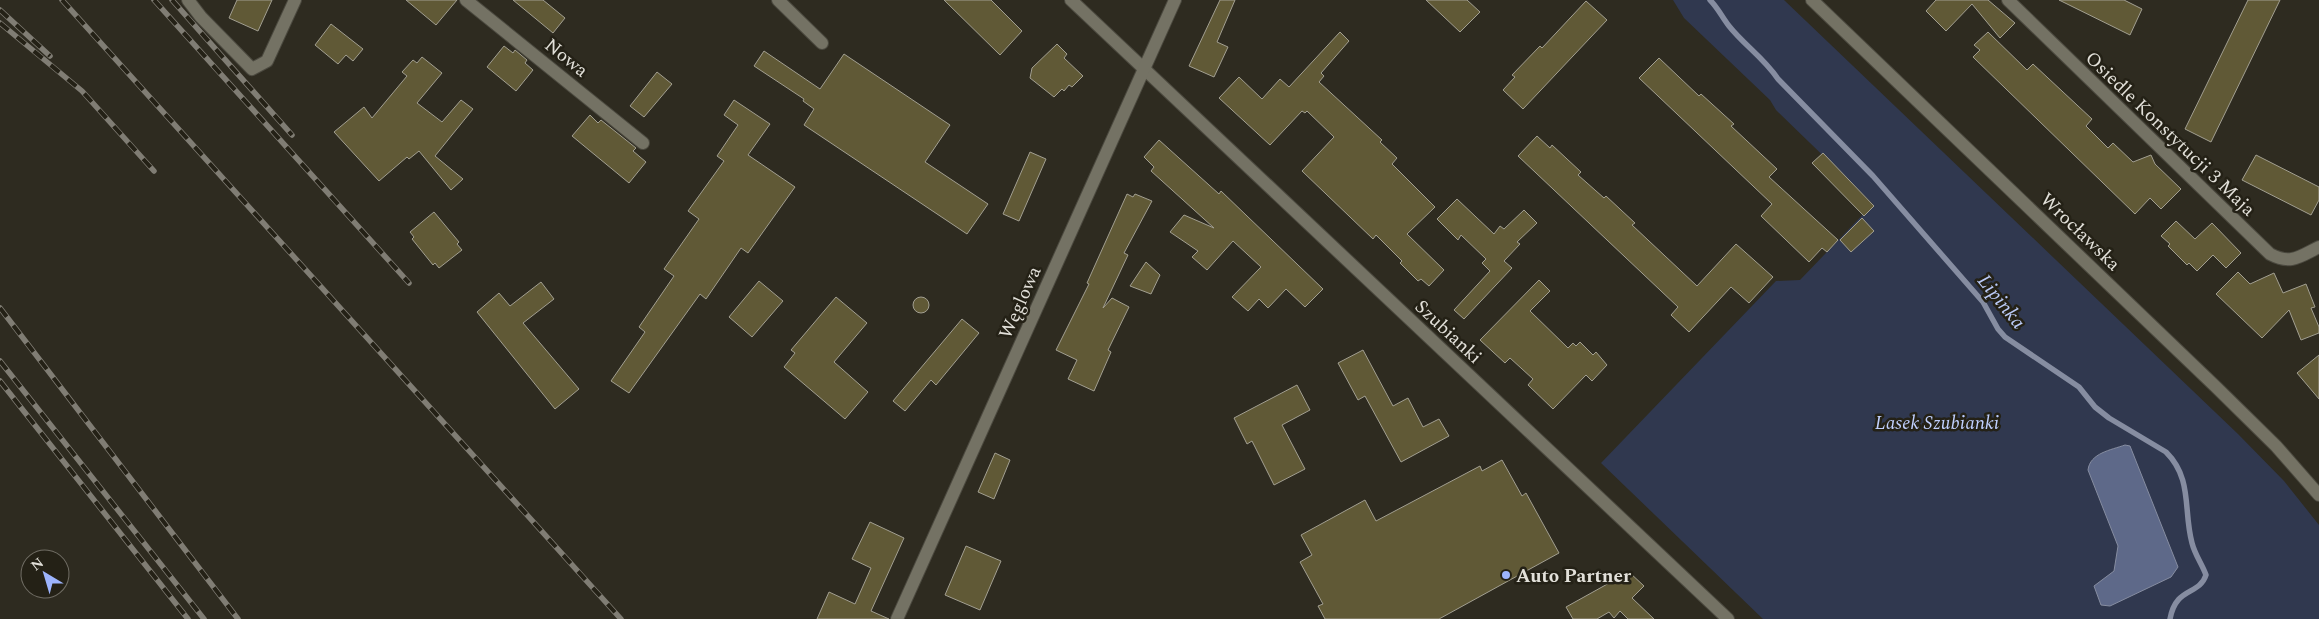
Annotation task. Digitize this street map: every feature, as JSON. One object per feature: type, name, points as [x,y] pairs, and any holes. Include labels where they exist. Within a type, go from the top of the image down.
[{"type":"street","points":[[188,0],[201,17],[252,69],[267,61],[295,0]]},
{"type":"street","name":"Nowa","points":[[466,0],[644,143]]},
{"type":"street","points":[[778,0],[822,43]]},
{"type":"street","name":"Szubianki","points":[[1071,0],[1728,619]]},
{"type":"street","name":"Węglowa","points":[[897,619],[1176,0]]},
{"type":"street","name":"Wrocławska","points":[[1812,0],[2216,387],[2276,446],[2319,494]]},
{"type":"street","name":"Osiedle Konstytucji 3 Maja","points":[[2008,0],[2270,254],[2282,260],[2294,260],[2319,247]]},
{"type":"green space","name":"Lasek Szubianki","points":[[1673,0],[1784,0],[2238,434],[2284,481],[2319,525],[2319,619],[1763,619],[1601,463],[1776,281],[1800,280],[1873,204],[1776,110],[1770,100],[1684,18]]},
{"type":"shaded area","points":[[2125,445],[2130,446],[2178,567],[2171,577],[2110,606],[2101,605],[2094,586],[2114,571],[2118,546],[2088,470],[2090,464],[2097,456]]},
{"type":"building","points":[[237,0],[272,0],[258,31],[229,18]]},
{"type":"building","points":[[406,0],[457,0],[436,25]]},
{"type":"building","points":[[513,0],[543,0],[565,18],[553,33]]},
{"type":"building","points":[[944,0],[991,0],[1022,31],[1000,55]]},
{"type":"building","points":[[1220,0],[1235,0],[1217,42],[1228,47],[1214,77],[1189,66]]},
{"type":"building","points":[[1426,0],[1467,0],[1480,12],[1460,32]]},
{"type":"building","points":[[1936,0],[1988,0],[2015,23],[2000,38],[1972,4],[1946,31],[1926,11]]},
{"type":"building","points":[[2059,0],[2124,0],[2142,9],[2130,35]]},
{"type":"building","points":[[2248,0],[2280,0],[2211,142],[2185,129]]},
{"type":"building","points":[[1586,1],[1607,20],[1523,109],[1503,90],[1515,77],[1512,75],[1540,46],[1542,48]]},
{"type":"building","points":[[331,24],[363,49],[353,61],[346,55],[338,64],[315,45]]},
{"type":"building","points":[[1340,32],[1349,41],[1321,73],[1324,76],[1319,82],[1382,140],[1380,142],[1397,158],[1392,164],[1435,207],[1407,234],[1444,270],[1429,286],[1421,279],[1418,281],[1400,263],[1402,261],[1376,235],[1373,239],[1302,171],[1334,137],[1307,111],[1305,113],[1302,111],[1270,145],[1219,98],[1239,77],[1262,99],[1280,79],[1289,87]]},
{"type":"building","points":[[1988,32],[2027,70],[2033,64],[2092,119],[2086,126],[2108,148],[2113,143],[2133,162],[2151,155],[2155,164],[2181,189],[2161,209],[2150,198],[2135,214],[1973,57],[1980,50],[1974,45]]},
{"type":"building","points":[[1057,44],[1067,54],[1064,58],[1083,76],[1072,87],[1069,85],[1064,91],[1062,89],[1054,97],[1030,78],[1032,68]]},
{"type":"building","points":[[504,46],[513,53],[515,50],[527,60],[525,63],[533,70],[516,91],[487,67]]},
{"type":"building","points":[[764,51],[820,89],[844,54],[950,125],[925,162],[988,204],[967,234],[804,125],[814,109],[803,101],[804,99],[754,66]]},
{"type":"building","points":[[422,57],[442,73],[417,103],[442,122],[461,100],[473,109],[435,156],[463,179],[451,190],[419,151],[409,159],[407,157],[379,181],[334,132],[364,107],[372,118],[407,76],[402,72],[413,60],[417,63]]},
{"type":"building","points":[[1659,58],[1699,96],[1701,94],[1734,124],[1731,126],[1777,169],[1769,177],[1838,240],[1827,252],[1822,248],[1809,262],[1761,216],[1772,204],[1639,78]]},
{"type":"building","points":[[657,72],[672,84],[644,117],[630,106]]},
{"type":"building","points":[[734,100],[770,124],[748,155],[795,187],[748,253],[741,248],[706,299],[700,294],[629,393],[611,381],[645,332],[639,327],[674,276],[664,269],[699,219],[688,211],[724,161],[717,156],[738,125],[724,115]]},
{"type":"building","points":[[590,115],[598,123],[601,120],[636,148],[633,151],[646,162],[629,183],[572,136]]},
{"type":"building","points":[[1537,136],[1550,148],[1552,145],[1581,172],[1578,175],[1604,198],[1606,196],[1635,223],[1632,225],[1697,286],[1736,244],[1773,277],[1749,303],[1731,287],[1689,332],[1671,315],[1678,307],[1518,156]]},
{"type":"building","points":[[1159,140],[1219,194],[1221,191],[1323,289],[1305,307],[1286,289],[1268,308],[1259,299],[1248,311],[1232,297],[1261,267],[1233,241],[1207,270],[1192,257],[1198,251],[1170,232],[1184,215],[1214,228],[1151,171],[1154,167],[1144,157]]},
{"type":"building","points":[[1030,152],[1046,159],[1019,221],[1003,214]]},
{"type":"building","points":[[1823,153],[1874,206],[1864,216],[1812,163]]},
{"type":"building","points":[[2256,155],[2319,187],[2319,200],[2311,215],[2242,180]]},
{"type":"building","points":[[1127,194],[1133,197],[1135,194],[1152,201],[1124,253],[1128,255],[1103,308],[1112,298],[1129,307],[1108,350],[1111,352],[1094,391],[1068,379],[1077,360],[1056,350],[1089,284],[1087,283]]},
{"type":"building","points":[[1457,199],[1494,234],[1500,226],[1504,229],[1524,210],[1537,223],[1517,242],[1520,244],[1504,261],[1512,268],[1464,319],[1454,310],[1490,271],[1482,263],[1486,259],[1461,235],[1458,240],[1437,219]]},
{"type":"building","points":[[434,212],[459,242],[457,244],[462,250],[439,268],[435,263],[433,265],[412,239],[414,237],[410,232]]},
{"type":"building","points":[[1862,218],[1874,231],[1851,252],[1840,240]]},
{"type":"building","points":[[2176,221],[2195,239],[2212,223],[2241,253],[2226,268],[2213,255],[2197,271],[2189,263],[2187,265],[2161,236]]},
{"type":"building","points":[[1146,262],[1160,275],[1151,294],[1130,286]]},
{"type":"building","points":[[2238,272],[2250,284],[2274,273],[2283,293],[2306,284],[2315,307],[2311,308],[2319,327],[2319,333],[2301,340],[2289,310],[2262,338],[2216,294]]},
{"type":"building","points":[[1539,280],[1550,291],[1530,311],[1568,348],[1573,343],[1576,346],[1580,342],[1593,355],[1596,352],[1607,365],[1592,381],[1586,375],[1553,409],[1528,385],[1533,379],[1510,358],[1505,363],[1480,340]]},
{"type":"building","points":[[759,281],[783,301],[752,337],[729,317]]},
{"type":"building","points":[[541,282],[554,299],[523,323],[579,389],[555,409],[477,312],[499,293],[510,306]]},
{"type":"building","points":[[836,297],[867,323],[834,362],[868,392],[845,419],[784,367],[795,353],[791,350]]},
{"type":"building","points":[[921,297],[927,299],[929,305],[927,311],[921,313],[915,311],[913,305],[915,299]]},
{"type":"building","points":[[962,319],[979,333],[936,385],[931,380],[905,411],[893,401]]},
{"type":"building","points":[[1363,350],[1393,406],[1408,398],[1423,427],[1439,419],[1449,436],[1401,462],[1365,396],[1358,400],[1338,363]]},
{"type":"building","points":[[2319,355],[2319,399],[2297,373]]},
{"type":"building","points":[[1297,385],[1310,410],[1282,425],[1305,469],[1274,485],[1252,441],[1247,444],[1234,418]]},
{"type":"building","points":[[995,453],[1010,460],[994,499],[978,492]]},
{"type":"building","points":[[1502,460],[1522,496],[1526,493],[1559,553],[1439,619],[1325,619],[1318,606],[1323,604],[1300,562],[1312,555],[1301,535],[1365,500],[1376,521],[1480,466],[1482,471]]},
{"type":"building","points":[[870,522],[904,538],[871,611],[889,619],[817,619],[829,592],[855,604],[871,568],[852,559]]},
{"type":"building","points":[[966,546],[1001,561],[980,610],[945,595]]},
{"type":"building","points":[[1629,572],[1644,586],[1632,598],[1654,619],[1628,619],[1620,611],[1614,618],[1609,612],[1597,619],[1573,619],[1566,607]]},
{"type":"waterway","name":"Lipinka","points":[[1710,0],[1735,33],[1873,176],[1983,302],[1998,329],[2005,337],[2079,387],[2095,407],[2109,418],[2166,452],[2174,462],[2184,484],[2192,543],[2206,575],[2203,582],[2177,601],[2170,619]]},
{"type":"railway","points":[[62,0],[621,619]]},
{"type":"railway","points":[[154,0],[409,283]]},
{"type":"railway","points":[[172,0],[292,135]]},
{"type":"railway","points":[[0,10],[50,56]]},
{"type":"railway","points":[[0,23],[82,91],[154,171]]},
{"type":"railway","points":[[0,308],[238,619]]},
{"type":"railway","points":[[0,361],[204,619]]},
{"type":"railway","points":[[0,381],[188,619]]},
{"type":"place","name":"Auto Partner","points":[[1506,575]]}]
